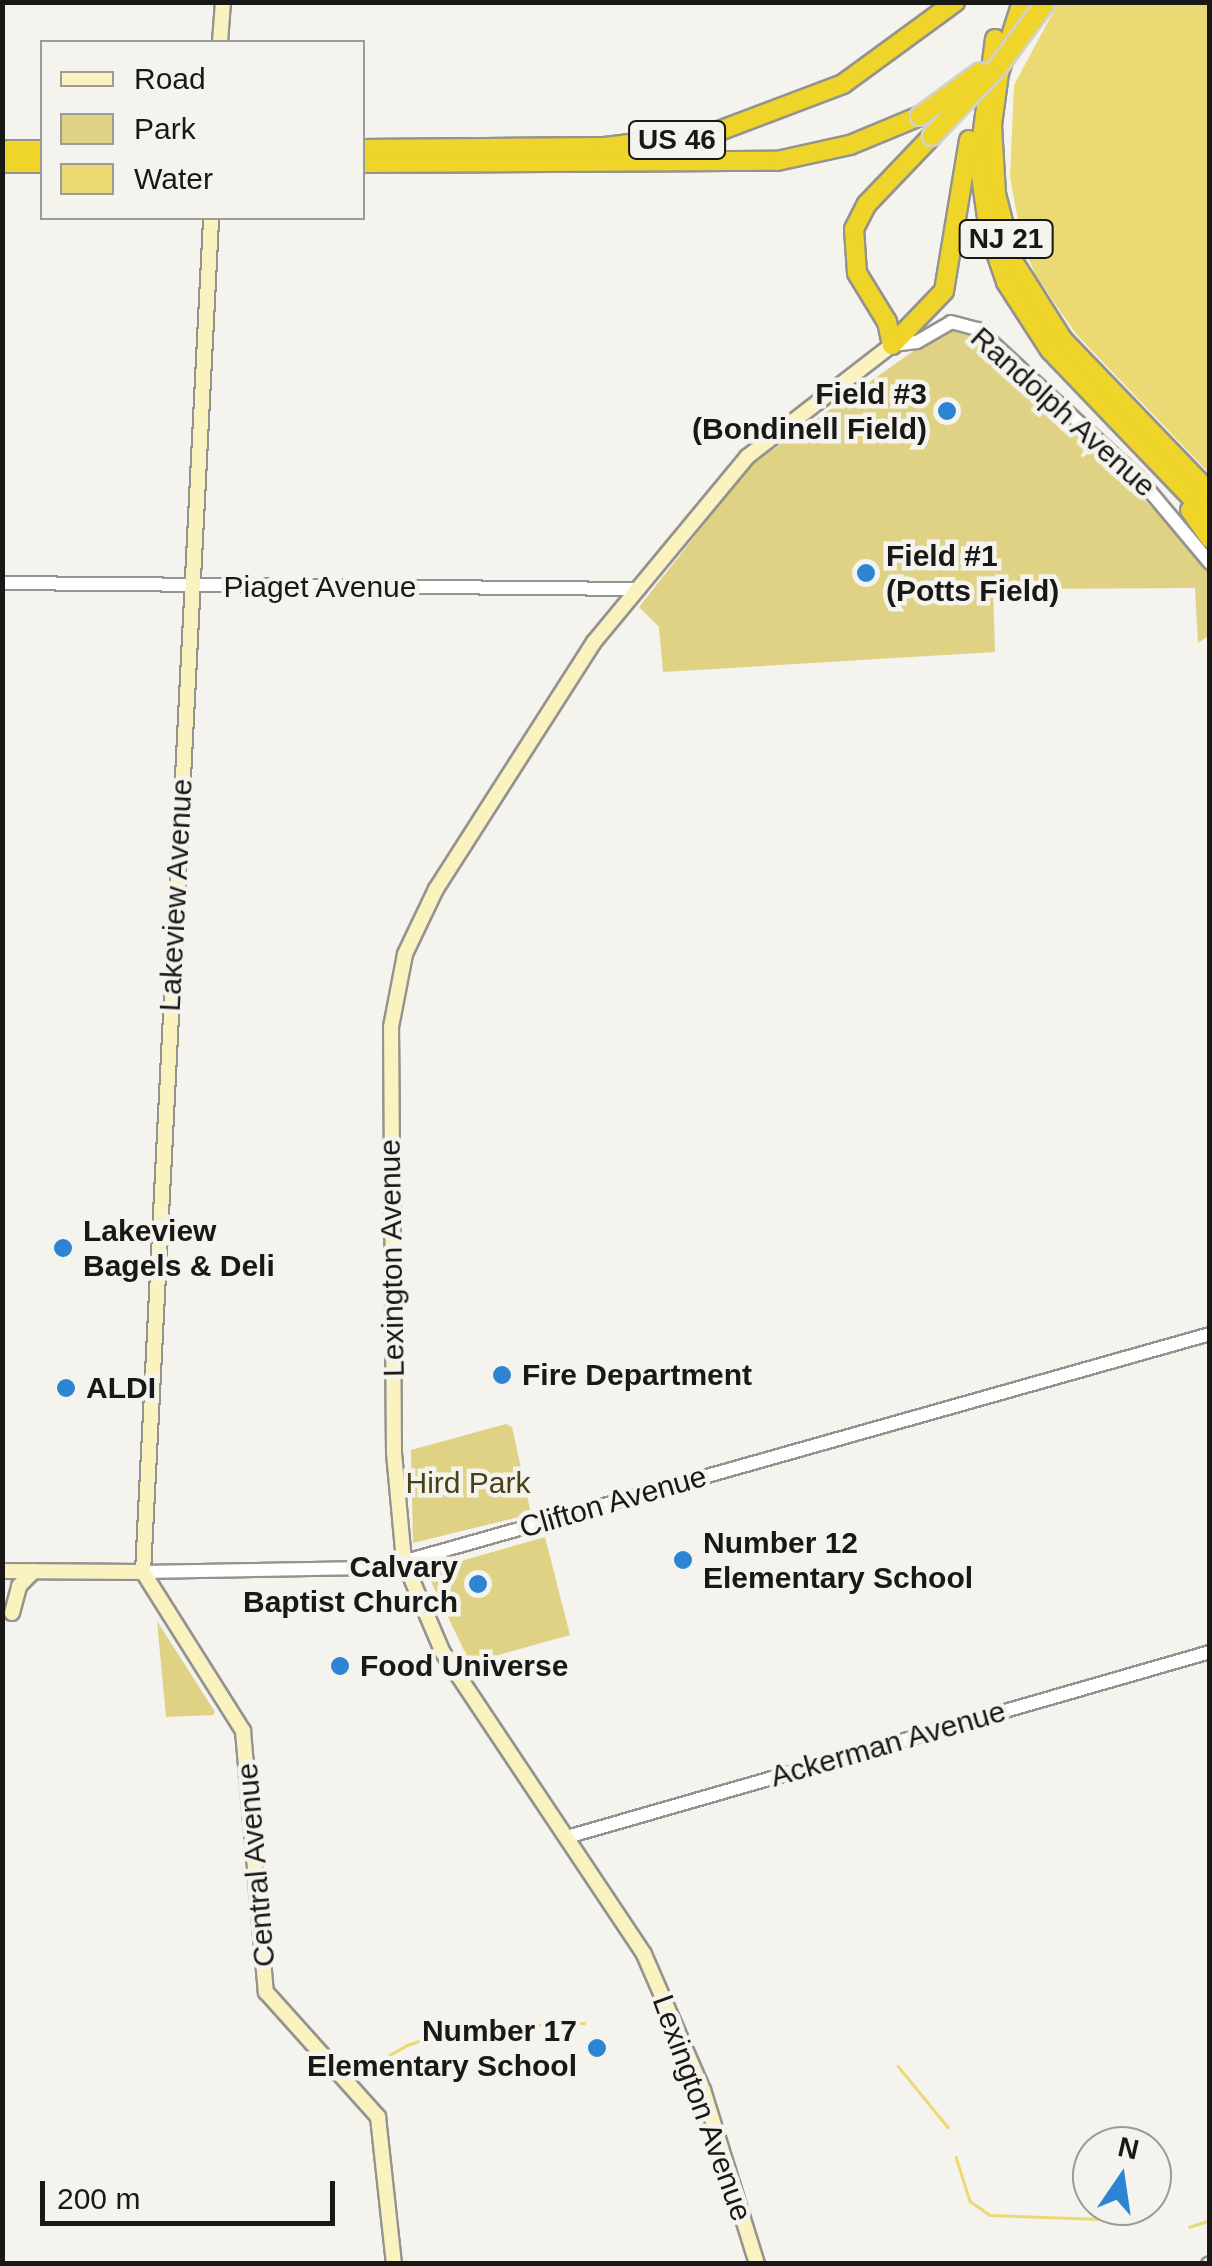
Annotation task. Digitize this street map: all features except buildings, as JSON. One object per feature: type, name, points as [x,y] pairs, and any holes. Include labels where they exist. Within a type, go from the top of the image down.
[{"type":"highway","name":"US 46","points":[[365,149],[605,147],[729,130],[843,84],[955,2]]},
{"type":"highway","name":"NJ 21","points":[[1010,2],[995,39],[979,143],[989,232],[1015,298],[1068,369],[1210,517]]},
{"type":"highway","name":"NJ 21","points":[[1022,2],[999,73],[992,125],[996,194],[1013,262],[1062,340],[1210,494]]},
{"type":"highway","name":"US 46","points":[[365,163],[777,161],[850,145],[920,116],[979,73],[1043,2]]},
{"type":"highway","points":[[995,39],[973,115],[949,279],[938,304],[892,345],[887,322],[857,272],[854,229],[867,204],[932,136],[1002,64],[1043,2]]},
{"type":"highway","points":[[40,150],[7,156],[40,163]]},
{"type":"highway","points":[[1068,369],[1210,539]]},
{"type":"main road","points":[[220,40],[222,2]]},
{"type":"main road","name":"Lakeview Avenue","points":[[143,1572],[212,220]]},
{"type":"main road","name":"Lexington Avenue","points":[[757,2264],[715,2124],[663,1994],[568,1837],[443,1653],[404,1561],[394,1454],[390,1182],[398,978],[436,889],[594,642],[747,458],[892,345]]},
{"type":"main road","name":"Clifton Avenue","points":[[2,1570],[143,1572]]},
{"type":"main road","points":[[12,1613],[19,1586],[34,1570]]},
{"type":"main road","name":"Central Avenue","points":[[143,1572],[243,1731],[266,1992],[378,2117],[394,2264]]},
{"type":"street","name":"Randolph Avenue","points":[[892,345],[916,342],[951,322],[978,329],[1146,485],[1210,563]]},
{"type":"street","name":"Piaget Avenue","points":[[2,583],[638,589]]},
{"type":"street","name":"Clifton Avenue","points":[[143,1572],[381,1568],[1210,1334]]},
{"type":"street","name":"Ackerman Avenue","points":[[568,1837],[1210,1652]]},
{"type":"green space","points":[[945,329],[968,330],[1194,548],[1209,573],[1209,635],[1198,643],[1195,588],[993,589],[995,652],[663,672],[659,627],[639,607],[751,465]]},
{"type":"green space","name":"Hird Park","points":[[506,1424],[512,1427],[531,1514],[413,1543],[411,1450]]},
{"type":"green space","points":[[545,1537],[570,1635],[470,1663],[426,1571]]},
{"type":"green space","points":[[157,1621],[215,1712],[213,1715],[166,1717]]},
{"type":"water","points":[[1058,3],[1209,3],[1209,473],[1076,334],[1036,276],[1022,243],[1010,177],[1014,85]]},
{"type":"waterway","points":[[356,2074],[407,2045],[458,2028],[584,2023]]},
{"type":"waterway","points":[[898,2066],[948,2127]]},
{"type":"waterway","points":[[956,2157],[970,2201],[990,2215],[1072,2218]]},
{"type":"waterway","points":[[1189,2227],[1210,2220]]},
{"type":"place","name":"Field #3 (Bondinell Field)","points":[[947,411]]},
{"type":"place","name":"Field #1 (Potts Field)","points":[[866,573]]},
{"type":"place","name":"Lakeview Bagels & Deli","points":[[63,1248]]},
{"type":"place","name":"Fire Department","points":[[502,1375]]},
{"type":"place","name":"ALDI","points":[[66,1388]]},
{"type":"place","name":"Number 12 Elementary School","points":[[683,1560]]},
{"type":"place","name":"Calvary Baptist Church","points":[[478,1584]]},
{"type":"place","name":"Food Universe","points":[[340,1666]]},
{"type":"place","name":"Number 17 Elementary School","points":[[597,2048]]}]
